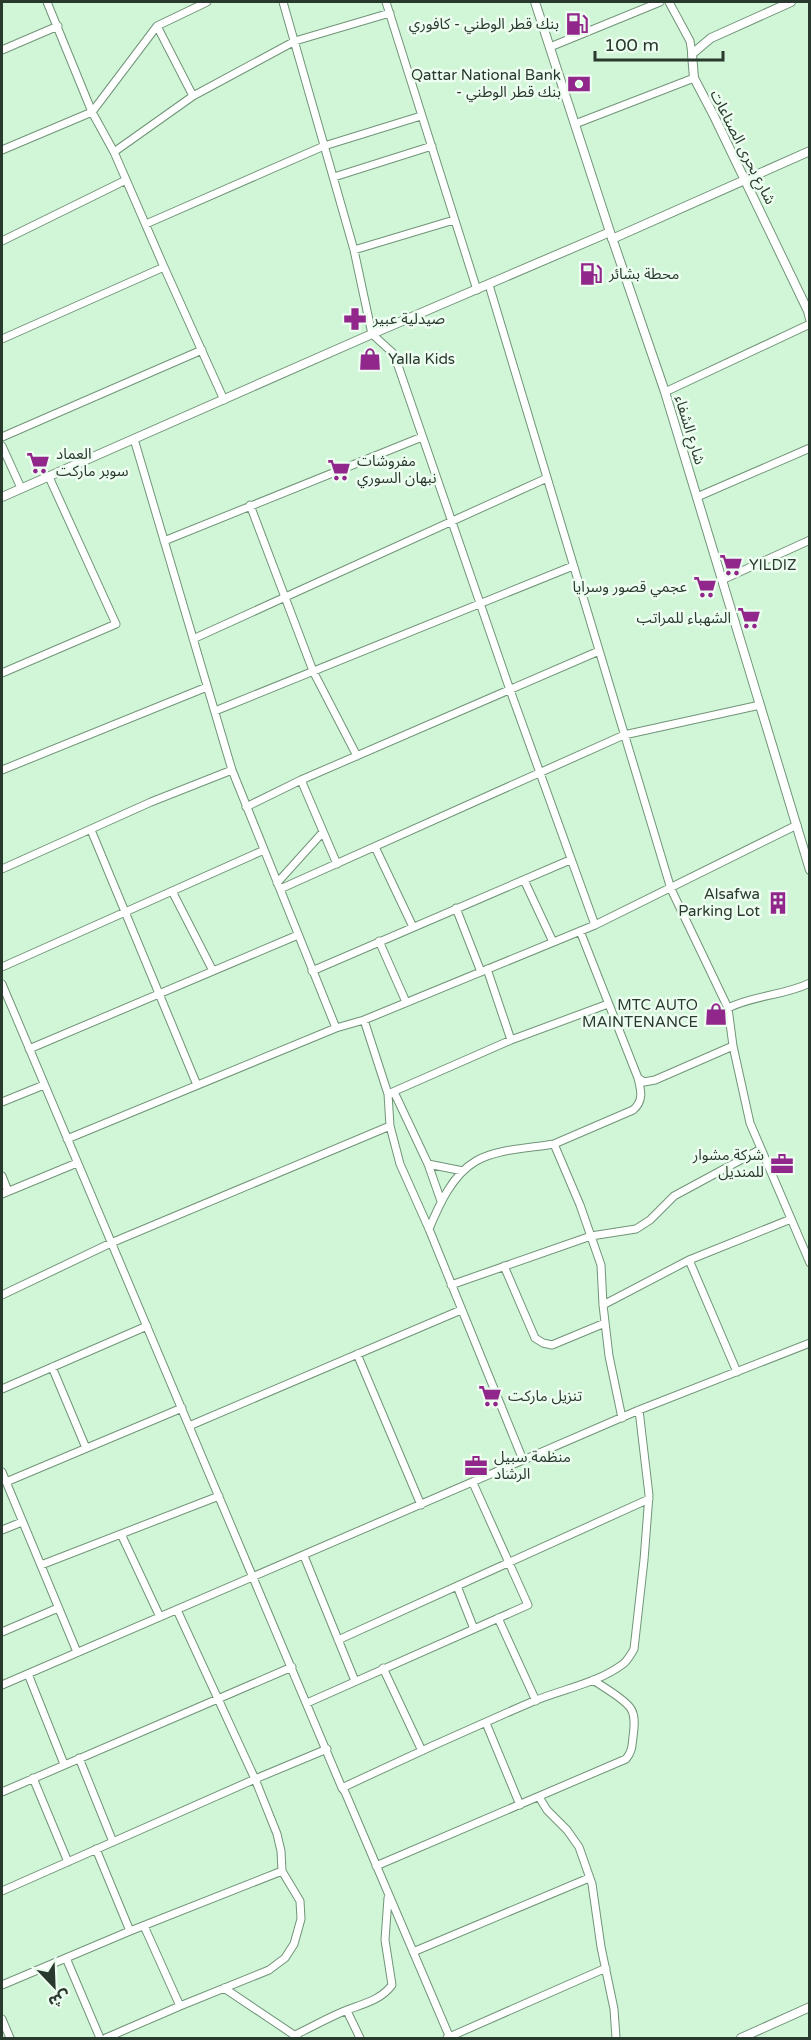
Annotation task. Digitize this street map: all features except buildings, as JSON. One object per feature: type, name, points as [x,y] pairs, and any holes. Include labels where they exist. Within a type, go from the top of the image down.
[{"type":"street","points":[[47,2],[92,112],[114,152],[224,400]]},
{"type":"street","points":[[2,150],[92,112],[157,26],[207,2]]},
{"type":"street","points":[[283,2],[354,250],[372,334],[394,354],[510,690],[595,926]]},
{"type":"street","points":[[386,2],[477,290]]},
{"type":"street","name":"شارع الشفاء","points":[[535,2],[611,236],[665,392],[810,870]]},
{"type":"street","points":[[550,47],[660,2]]},
{"type":"street","points":[[669,2],[690,41],[692,54]]},
{"type":"street","points":[[692,54],[711,38],[791,2]]},
{"type":"street","points":[[114,152],[193,96],[295,41],[390,13]]},
{"type":"street","points":[[2,50],[58,26]]},
{"type":"street","points":[[157,26],[193,96]]},
{"type":"street","name":"شارع بحرى الصناعات","points":[[692,54],[694,78],[745,179],[810,319]]},
{"type":"street","points":[[575,124],[694,78]]},
{"type":"street","points":[[146,224],[324,146],[421,116]]},
{"type":"street","points":[[334,177],[432,146]]},
{"type":"street","points":[[2,497],[372,334],[810,151]]},
{"type":"street","points":[[2,240],[126,180]]},
{"type":"street","points":[[354,250],[454,220]]},
{"type":"street","points":[[2,339],[164,267]]},
{"type":"street","points":[[489,285],[671,889],[728,1008],[733,1046],[750,1123],[810,1263]]},
{"type":"street","points":[[665,392],[810,324]]},
{"type":"street","points":[[2,437],[202,350]]},
{"type":"street","points":[[164,540],[422,437]]},
{"type":"street","points":[[134,440],[232,770],[336,1028]]},
{"type":"street","points":[[2,446],[21,489]]},
{"type":"street","points":[[696,497],[810,448]]},
{"type":"street","points":[[2,673],[116,624],[49,477]]},
{"type":"street","points":[[193,639],[547,477]]},
{"type":"street","points":[[250,505],[313,671],[357,756]]},
{"type":"street","points":[[722,580],[810,540]]},
{"type":"street","points":[[215,711],[573,566]]},
{"type":"street","points":[[246,807],[301,780],[599,651]]},
{"type":"street","points":[[2,770],[207,687]]},
{"type":"street","points":[[278,886],[337,864],[624,735],[760,705]]},
{"type":"street","points":[[2,869],[151,802],[232,770]]},
{"type":"street","points":[[301,780],[337,864]]},
{"type":"street","points":[[67,1139],[336,1028],[364,1020],[595,926],[797,825]]},
{"type":"street","points":[[91,830],[197,1085]]},
{"type":"street","points":[[278,886],[323,832]]},
{"type":"street","points":[[375,847],[413,927]]},
{"type":"street","points":[[2,967],[264,850]]},
{"type":"street","points":[[312,971],[570,860]]},
{"type":"street","points":[[524,880],[553,942]]},
{"type":"street","points":[[172,891],[213,971]]},
{"type":"street","points":[[456,908],[484,970],[511,1040]]},
{"type":"street","points":[[429,1229],[441,1201],[463,1171],[476,1161],[488,1156],[554,1144],[633,1110],[640,1101],[641,1091],[638,1078],[580,931]]},
{"type":"street","points":[[29,1049],[298,935]]},
{"type":"street","points":[[379,941],[406,1002]]},
{"type":"street","points":[[728,1008],[742,1000],[794,990],[810,983]]},
{"type":"street","points":[[2,984],[4,999],[29,1049],[449,2038],[606,1968]]},
{"type":"street","points":[[391,1093],[511,1040],[608,1004]]},
{"type":"street","points":[[364,1020],[391,1093],[428,1164],[441,1201]]},
{"type":"street","points":[[638,1078],[644,1082],[655,1080],[733,1046]]},
{"type":"street","points":[[2,1102],[44,1085]]},
{"type":"street","points":[[391,1093],[390,1126],[400,1164],[429,1229],[523,1460]]},
{"type":"street","points":[[2,1295],[111,1243],[390,1126]]},
{"type":"street","points":[[554,1144],[591,1236],[600,1265],[609,1356],[622,1418]]},
{"type":"street","points":[[451,1285],[591,1236],[636,1229],[650,1220],[674,1196],[761,1149]]},
{"type":"street","points":[[2,1176],[5,1192],[77,1163]]},
{"type":"street","points":[[428,1164],[463,1171]]},
{"type":"street","points":[[603,1305],[689,1260],[791,1219]]},
{"type":"street","points":[[689,1260],[737,1372]]},
{"type":"street","points":[[504,1266],[535,1338],[543,1343],[552,1345],[605,1323]]},
{"type":"street","points":[[189,1426],[461,1310]]},
{"type":"street","points":[[2,1389],[147,1326]]},
{"type":"street","points":[[2,1685],[639,1410],[810,1343]]},
{"type":"street","points":[[357,1354],[421,1505]]},
{"type":"street","points":[[52,1367],[86,1448]]},
{"type":"street","points":[[6,1482],[182,1408]]},
{"type":"street","points":[[342,1788],[422,1750],[536,1701],[593,1680],[622,1664],[634,1649],[649,1499],[639,1410]]},
{"type":"street","points":[[2,1472],[77,1653]]},
{"type":"street","points":[[307,1703],[528,1605],[473,1483]]},
{"type":"street","points":[[41,1565],[219,1496]]},
{"type":"street","points":[[338,1640],[649,1499]]},
{"type":"street","points":[[2,1530],[22,1522]]},
{"type":"street","points":[[121,1534],[160,1617]]},
{"type":"street","points":[[304,1556],[355,1681]]},
{"type":"street","points":[[457,1586],[474,1629]]},
{"type":"street","points":[[2,1632],[58,1608]]},
{"type":"street","points":[[106,2038],[269,1970],[285,1958],[294,1944],[301,1919],[300,1901],[282,1870],[277,1834],[255,1779],[177,1610]]},
{"type":"street","points":[[498,1618],[536,1701]]},
{"type":"street","points":[[2,1792],[292,1667]]},
{"type":"street","points":[[383,1668],[422,1750]]},
{"type":"street","points":[[28,1674],[64,1764]]},
{"type":"street","points":[[376,1866],[626,1759],[633,1747],[634,1725],[631,1708],[593,1680]]},
{"type":"street","points":[[486,1723],[520,1805]]},
{"type":"street","points":[[2,1891],[327,1749]]},
{"type":"street","points":[[79,1758],[113,1842]]},
{"type":"street","points":[[33,1778],[68,1862]]},
{"type":"street","points":[[539,1797],[547,1810],[567,1830],[579,1847],[590,1878],[614,2009],[616,2038]]},
{"type":"street","points":[[96,1849],[130,1931]]},
{"type":"street","points":[[2,1985],[282,1870]]},
{"type":"street","points":[[413,1952],[590,1878]]},
{"type":"street","points":[[224,1988],[297,2037],[382,1995],[393,1985],[385,1940],[387,1892]]},
{"type":"street","points":[[144,1926],[180,2006]]},
{"type":"street","points":[[66,1958],[100,2038]]},
{"type":"street","points":[[741,2038],[810,2007]]},
{"type":"street","points":[[346,2011],[360,2038]]},
{"type":"street","points":[[2,2019],[10,2038]]},
{"type":"place","name":"بنك قطر الوطني - كافوري","points":[[577,24]]},
{"type":"place","name":"Qattar National Bank - بنك قطر الوطني","points":[[579,84]]},
{"type":"place","name":"محطة بشائر","points":[[591,274]]},
{"type":"place","name":"صيدلية عبير","points":[[355,319]]},
{"type":"place","name":"Yalla Kids","points":[[370,359]]},
{"type":"place","name":"العماد سوبر ماركت","points":[[38,463]]},
{"type":"place","name":"مفروشات نبهان السوري","points":[[339,470]]},
{"type":"place","name":"YILDIZ","points":[[731,565]]},
{"type":"place","name":"عجمي قصور وسرايا","points":[[705,587]]},
{"type":"place","name":"الشهباء للمراتب","points":[[749,618]]},
{"type":"place","name":"Alsafwa Parking Lot","points":[[778,903]]},
{"type":"place","name":"MTC AUTO MAINTENANCE","points":[[716,1014]]},
{"type":"place","name":"شركة مشوار للمنديل","points":[[782,1164]]},
{"type":"place","name":"تنزيل ماركت","points":[[490,1396]]},
{"type":"place","name":"منظمة سبيل الرشاد","points":[[476,1466]]}]
